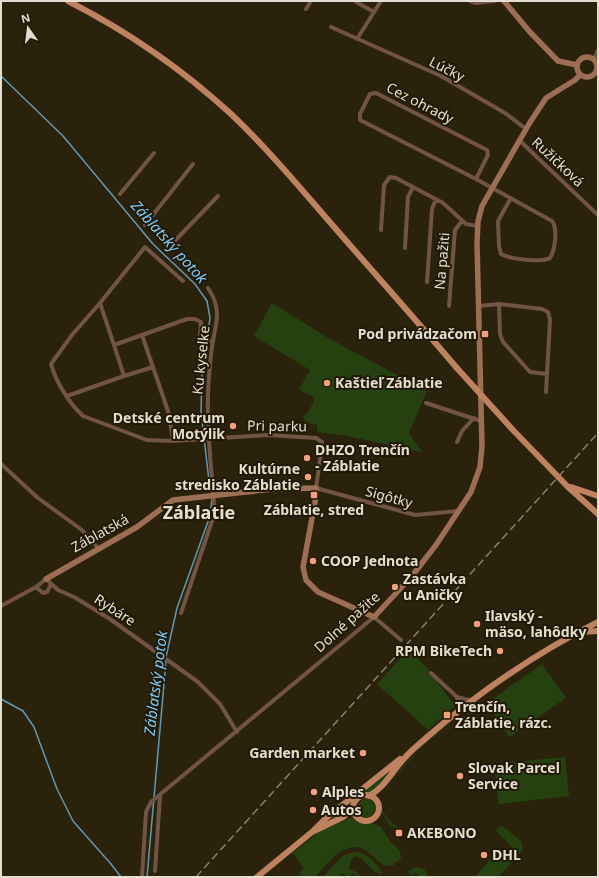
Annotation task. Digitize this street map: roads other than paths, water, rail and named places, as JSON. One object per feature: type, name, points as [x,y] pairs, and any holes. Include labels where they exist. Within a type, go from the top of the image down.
[{"type":"main road","points":[[68,1],[104,20],[162,57],[197,84],[231,114],[298,186],[512,429],[568,487],[598,514]]},
{"type":"main road","points":[[568,487],[598,496]]},
{"type":"main road","points":[[257,877],[392,764],[406,755],[472,701],[520,666],[577,632],[598,622]]},
{"type":"main road","points":[[577,632],[598,631]]},
{"type":"main road","points":[[312,832],[343,816],[353,808],[358,798],[369,796],[381,788],[406,755]]},
{"type":"main road","points":[[343,816],[357,817],[365,821],[373,819],[378,812],[381,788]]},
{"type":"main road","points":[[369,796],[378,803]]},
{"type":"main road","points":[[353,808],[357,817]]},
{"type":"street","points":[[306,9],[311,1]]},
{"type":"street","points":[[355,38],[381,1]]},
{"type":"street","points":[[470,1],[476,3],[495,1]]},
{"type":"street","points":[[504,1],[558,61],[577,65]]},
{"type":"street","points":[[356,2],[374,12]]},
{"type":"street","name":"Lúčky","points":[[331,27],[441,76],[505,113],[526,130]]},
{"type":"street","points":[[594,59],[598,50]]},
{"type":"street","points":[[585,57],[594,59],[597,64],[597,73],[589,78],[580,75],[577,65],[580,60],[585,57]]},
{"type":"street","name":"Dolné pažite","points":[[142,877],[146,812],[151,802],[374,617],[412,576],[436,545],[474,487],[480,467],[482,453],[478,226],[482,206],[546,98],[575,80],[580,75]]},
{"type":"street","name":"Cez ohrady","points":[[476,179],[488,155],[488,150],[376,93],[370,94],[360,114],[360,120],[476,179],[510,198],[554,223],[553,254],[550,258],[541,260],[509,257],[501,254],[499,246],[498,221],[510,198]]},
{"type":"street","name":"Ružičková","points":[[520,141],[598,215]]},
{"type":"street","points":[[120,194],[154,152]]},
{"type":"street","points":[[145,225],[193,164]]},
{"type":"street","name":"Na pažiti","points":[[381,230],[384,185],[387,178],[392,177],[446,205],[462,221],[478,226]]},
{"type":"street","points":[[405,248],[408,197],[413,187]]},
{"type":"street","points":[[167,248],[218,196]]},
{"type":"street","name":"Na pažiti","points":[[427,282],[432,209],[436,199]]},
{"type":"street","name":"Na pažiti","points":[[449,306],[455,230],[462,221]]},
{"type":"street","points":[[183,281],[145,246],[100,303],[72,335],[51,364],[54,374],[67,396],[82,416],[147,440],[172,441],[208,438]]},
{"type":"street","name":"Ku kyselke","points":[[208,288],[217,305],[218,313],[212,342],[208,408],[208,438],[214,495]]},
{"type":"street","points":[[100,303],[124,376]]},
{"type":"street","points":[[500,304],[500,334],[503,342],[530,372],[547,374]]},
{"type":"street","points":[[479,306],[500,304],[542,308],[549,314],[546,392]]},
{"type":"street","name":"Ku kyselke","points":[[114,345],[187,319],[195,319],[201,322],[200,337],[212,342]]},
{"type":"street","points":[[142,335],[169,414],[172,441]]},
{"type":"street","points":[[67,396],[153,367]]},
{"type":"street","points":[[426,403],[481,420]]},
{"type":"street","points":[[456,442],[468,422],[474,418]]},
{"type":"street","name":"Pri parku","points":[[208,438],[268,435],[319,439],[322,446],[316,488]]},
{"type":"street","points":[[1,464],[38,498],[82,530],[98,548]]},
{"type":"street","points":[[316,488],[315,502],[303,567],[306,580],[318,592],[374,617],[400,640]]},
{"type":"street","name":"Sigôtky","points":[[316,488],[415,515],[458,511]]},
{"type":"street","name":"Záblatská","points":[[1,606],[36,587],[46,579],[98,548],[138,527],[173,500],[273,489],[316,488]]},
{"type":"street","points":[[181,613],[213,518],[215,503],[214,495]]},
{"type":"street","name":"Rybáre","points":[[46,579],[58,590],[74,597],[110,619],[170,661],[211,694],[237,732]]},
{"type":"street","points":[[36,587],[43,593],[47,592],[51,584]]},
{"type":"street","points":[[431,673],[457,697],[472,701]]},
{"type":"street","points":[[457,697],[460,710]]},
{"type":"street","points":[[155,871],[158,797]]},
{"type":"waterway","name":"Záblatský potok","points":[[1,76],[63,136],[153,244],[195,284],[207,301],[210,318],[202,375],[201,411],[210,490]]},
{"type":"waterway","name":"Záblatský potok","points":[[166,657],[177,608],[210,516],[212,498]]},
{"type":"waterway","name":"Záblatský potok","points":[[147,877],[166,661]]},
{"type":"waterway","points":[[1,699],[23,711],[34,727],[57,789],[73,821],[121,877]]},
{"type":"railway","points":[[196,877],[598,433]]},
{"type":"place","name":"Pod privádzačom","points":[[485,334]]},
{"type":"place","name":"Kaštieľ Záblatie","points":[[327,383]]},
{"type":"place","name":"Detské centrum Motýlik","points":[[233,426]]},
{"type":"place","name":"DHZO Trenčín - Záblatie","points":[[307,458]]},
{"type":"place","name":"Kultúrne stredisko Záblatie","points":[[308,477]]},
{"type":"place","name":"Záblatie, stred","points":[[314,495]]},
{"type":"place","name":"COOP Jednota","points":[[313,561]]},
{"type":"place","name":"Zastávka u Aničky","points":[[395,587]]},
{"type":"place","name":"Ilavský - mäso, lahôdky","points":[[477,624]]},
{"type":"place","name":"RPM BikeTech","points":[[500,651]]},
{"type":"place","name":"Trenčín, Záblatie, rázc.","points":[[447,715]]},
{"type":"place","name":"Garden market","points":[[363,753]]},
{"type":"place","name":"Slovak Parcel Service","points":[[460,776]]},
{"type":"place","name":"Alples","points":[[314,792]]},
{"type":"place","name":"Autos","points":[[313,810]]},
{"type":"place","name":"AKEBONO","points":[[399,833]]},
{"type":"place","name":"DHL","points":[[484,855]]},
{"type":"district","name":"Záblatie","points":[[199,513]]}]
